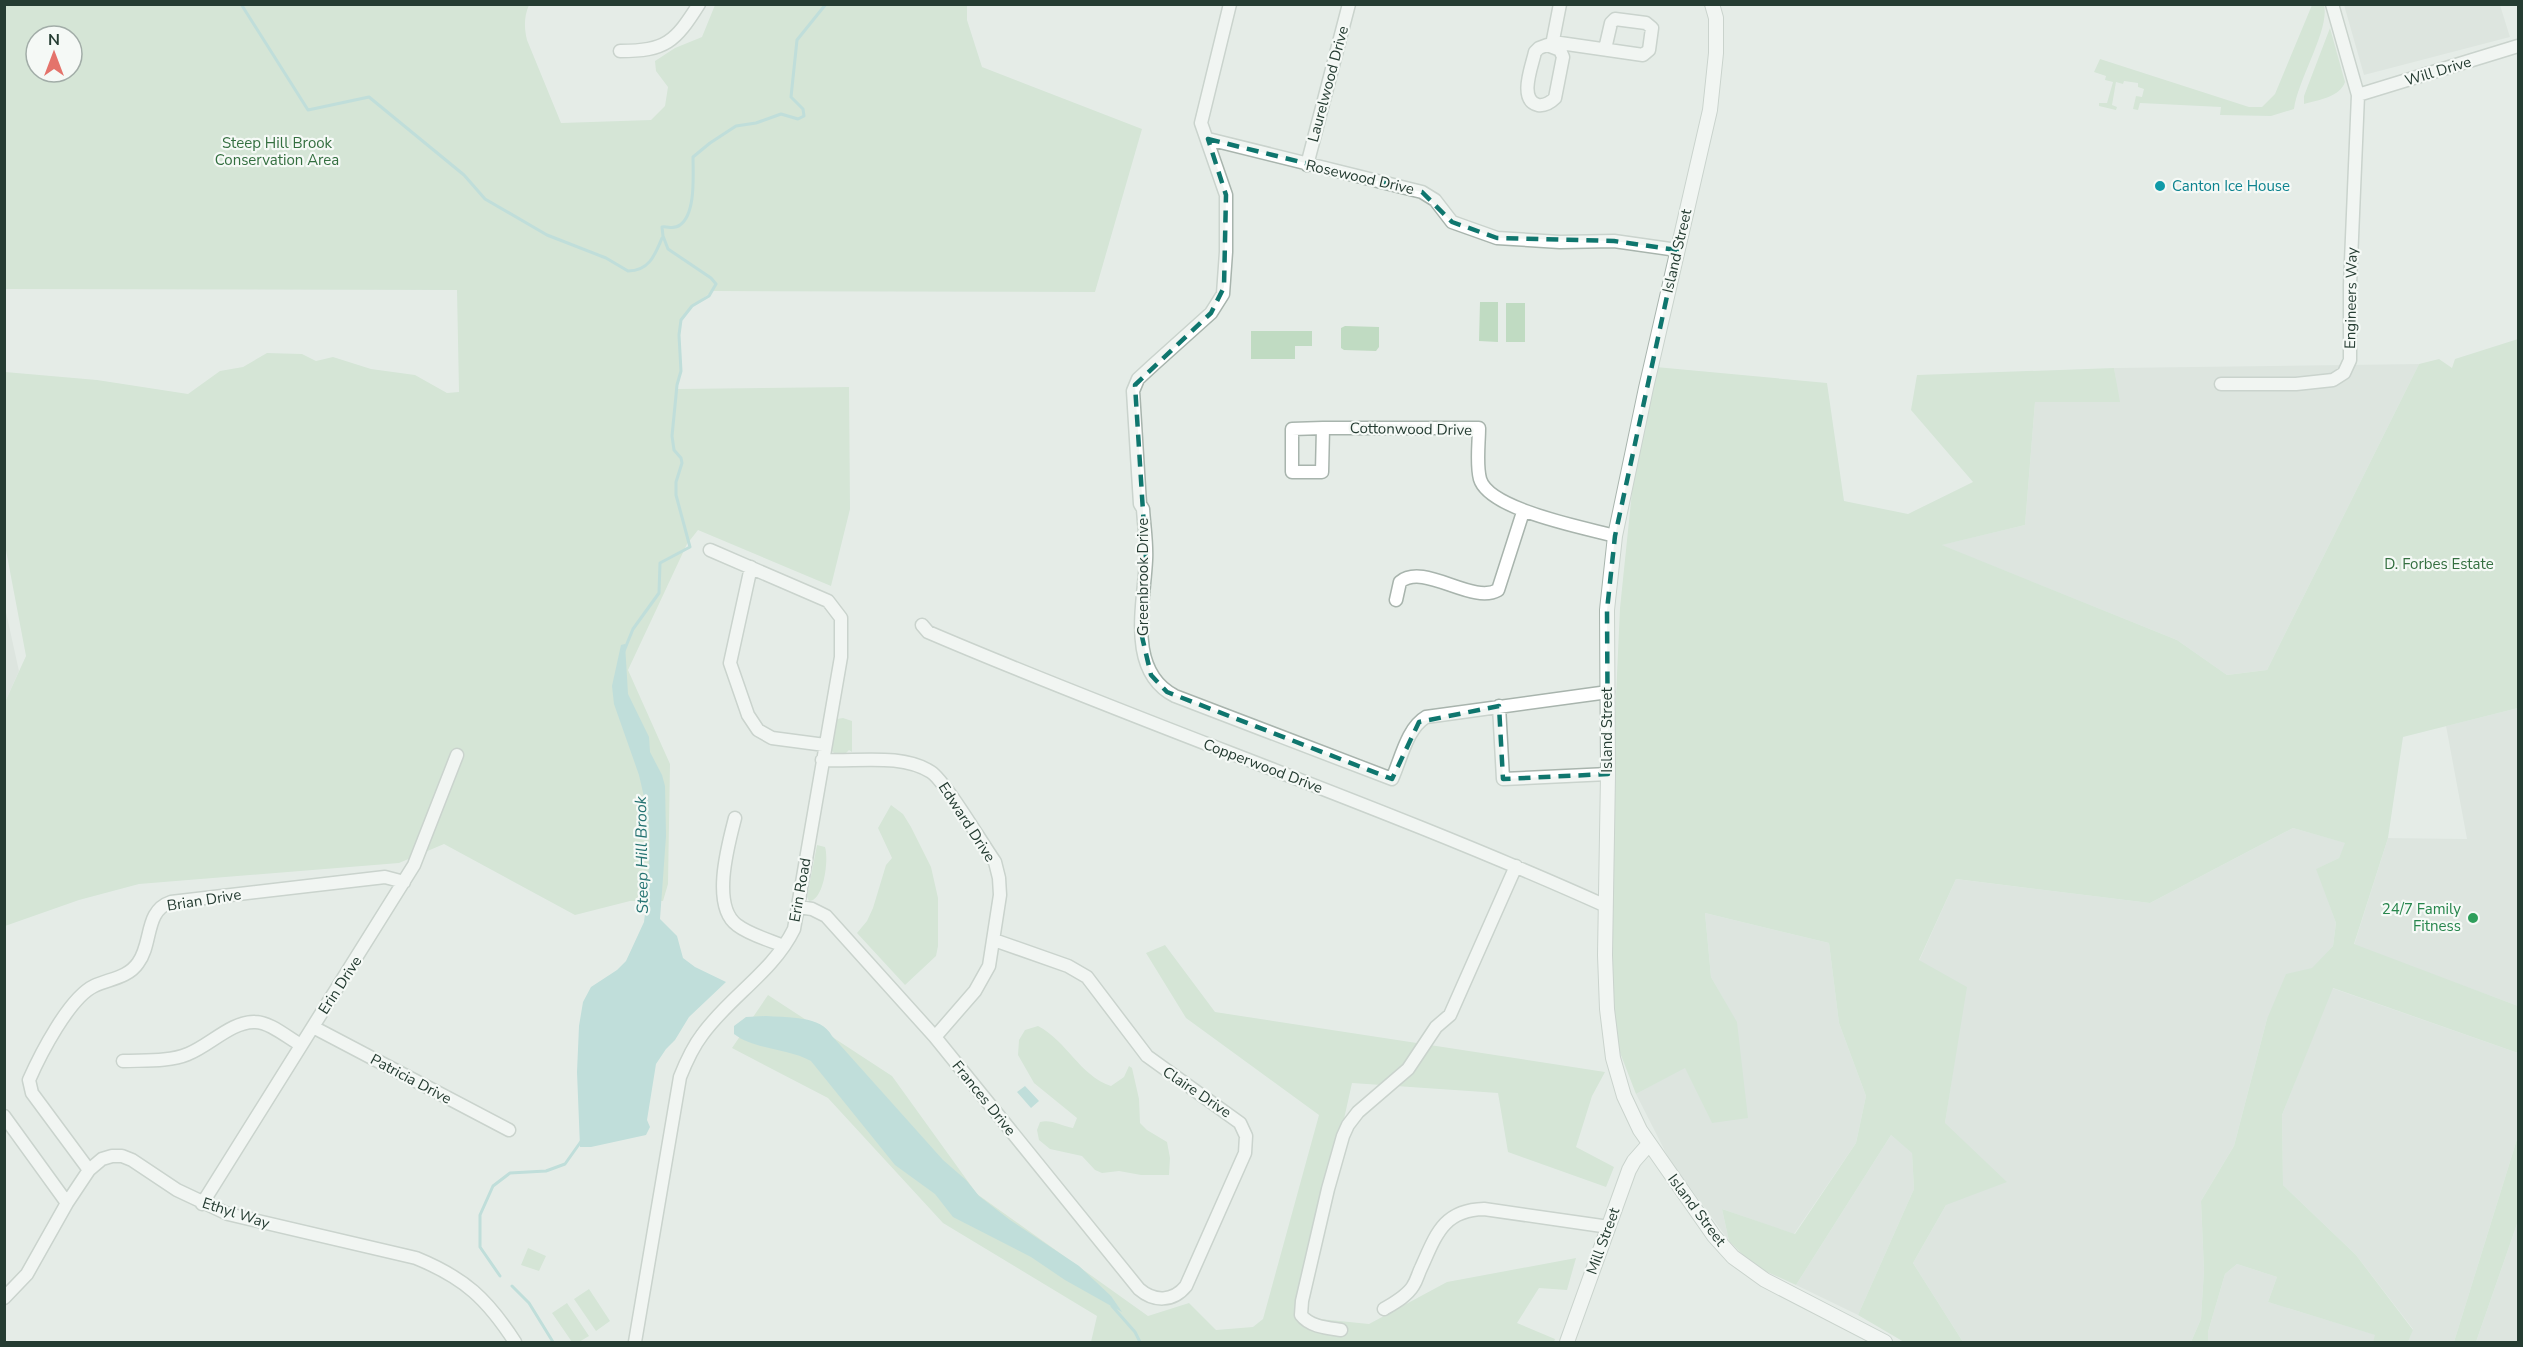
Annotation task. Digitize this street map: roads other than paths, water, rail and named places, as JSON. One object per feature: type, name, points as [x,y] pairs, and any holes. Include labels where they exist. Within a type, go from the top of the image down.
[{"type":"street","points":[[620,51],[647,51],[661,47],[680,32],[699,4]]},
{"type":"street","name":"Greenbrook Drive","points":[[1230,4],[1202,119],[1202,127],[1208,139],[1227,202],[1223,294],[1211,314],[1147,370],[1134,385],[1133,391],[1146,559],[1140,628],[1151,675],[1159,686],[1175,696],[1392,778],[1413,729],[1426,717],[1608,692]]},
{"type":"street","name":"Laurelwood Drive","points":[[1307,165],[1349,4]]},
{"type":"street","points":[[1552,44],[1560,4]]},
{"type":"street","name":"Island Street","points":[[1712,4],[1716,18],[1716,53],[1710,110],[1615,536],[1606,610],[1608,774],[1605,955],[1607,1009],[1613,1058],[1624,1096],[1649,1144],[1714,1236],[1733,1257],[1765,1280],[1885,1342]]},
{"type":"street","points":[[2332,4],[2358,95]]},
{"type":"street","points":[[1552,44],[1560,50],[1563,57],[1555,98],[1548,104],[1538,105],[1530,101],[1527,93],[1535,52],[1539,48],[1552,44],[1605,49]]},
{"type":"street","name":"Will Drive","points":[[2358,95],[2518,46]]},
{"type":"street","name":"Engineers Way","points":[[2221,384],[2296,384],[2333,380],[2344,373],[2350,360],[2350,285],[2358,95]]},
{"type":"street","name":"Rosewood Drive","points":[[1208,139],[1422,192],[1435,200],[1452,222],[1469,230],[1497,238],[1560,242],[1614,241],[1677,250]]},
{"type":"street","name":"Cottonwood Drive","points":[[1323,428],[1322,472],[1292,472],[1292,429],[1323,428],[1479,428],[1480,478],[1483,486],[1499,499],[1523,512],[1615,536]]},
{"type":"street","points":[[1396,600],[1400,582],[1404,578],[1414,576],[1485,593],[1498,590],[1523,512]]},
{"type":"street","name":"Erin Road","points":[[635,1342],[680,1077],[702,1035],[784,946],[794,929],[841,657],[841,618],[838,611],[820,596],[710,550]]},
{"type":"street","points":[[751,567],[730,663],[748,715],[758,730],[772,738],[825,745]]},
{"type":"street","name":"Copperwood Drive","points":[[922,625],[928,632],[1084,698],[1303,781],[1516,866],[1606,906]]},
{"type":"street","points":[[1499,706],[1503,778],[1608,774]]},
{"type":"street","name":"Erin Drive","points":[[202,1204],[404,882],[423,845],[456,756]]},
{"type":"street","name":"Edward Drive","points":[[822,760],[899,762],[923,768],[936,776],[997,868],[1000,895],[989,966],[981,982],[935,1037]]},
{"type":"street","points":[[735,818],[727,848],[723,901],[726,910],[738,926],[784,946]]},
{"type":"street","points":[[1341,1330],[1305,1321],[1301,1315],[1323,1211],[1343,1136],[1358,1113],[1408,1069],[1436,1027],[1450,1015],[1516,866]]},
{"type":"street","name":"Brian Drive","points":[[89,1170],[32,1093],[29,1080],[70,1005],[93,986],[124,974],[139,963],[146,948],[154,915],[160,906],[171,902],[385,877],[404,882]]},
{"type":"street","name":"Frances Drive","points":[[799,907],[812,909],[826,916],[935,1037],[1139,1289],[1145,1295],[1160,1299]]},
{"type":"street","name":"Claire Drive","points":[[994,940],[1068,966],[1087,977],[1147,1056],[1240,1122],[1246,1136],[1247,1149],[1186,1286],[1174,1297],[1160,1299]]},
{"type":"street","points":[[123,1061],[177,1058],[204,1047],[236,1027],[253,1022],[261,1022],[301,1045]]},
{"type":"street","name":"Patricia Drive","points":[[313,1027],[509,1130]]},
{"type":"street","points":[[4,1116],[67,1203]]},
{"type":"street","name":"Mill Street","points":[[1567,1342],[1629,1170],[1649,1144]]},
{"type":"street","name":"Ethyl Way","points":[[5,1297],[27,1274],[67,1203],[89,1170],[102,1159],[122,1156],[202,1204],[237,1217],[416,1258],[437,1267],[464,1282],[482,1297],[500,1318],[515,1342]]},
{"type":"street","points":[[1384,1310],[1413,1287],[1441,1229],[1457,1213],[1468,1209],[1484,1209],[1609,1227]]},
{"type":"water","points":[[625,644],[628,694],[649,737],[650,752],[665,786],[666,836],[660,919],[677,936],[683,958],[695,967],[726,982],[689,1017],[656,1064],[647,1120],[650,1127],[646,1135],[591,1147],[580,1147],[577,1072],[579,1026],[583,1002],[591,987],[617,970],[626,961],[644,922],[648,889],[650,835],[648,814],[639,775],[614,704],[612,686],[621,645]]},
{"type":"water","points":[[746,1017],[803,1019],[820,1024],[827,1029],[943,1160],[966,1180],[979,1196],[1010,1220],[1079,1266],[1111,1296],[1122,1312],[1065,1280],[1031,1257],[953,1217],[935,1194],[895,1165],[811,1061],[752,1043],[734,1034],[734,1026]]},
{"type":"water","points":[[1025,1086],[1039,1101],[1031,1108],[1017,1092]]},
{"type":"waterway","points":[[241,4],[308,110],[369,97],[464,175],[485,199],[547,235],[606,258],[628,271],[646,265],[654,256],[662,238]]},
{"type":"waterway","name":"Steep Hill Brook","points":[[624,651],[633,629],[659,593],[660,563],[690,547],[676,495],[676,482],[682,463],[674,450],[672,436],[677,385],[681,371],[679,335],[681,320],[692,306],[709,296],[716,284],[711,278],[668,249],[662,227],[676,227],[685,220],[691,203],[693,157],[710,143],[736,126],[756,123],[781,114],[798,119],[804,116],[803,109],[791,97],[797,40],[826,4]]},
{"type":"waterway","name":"Steep Hill Brook","points":[[500,1276],[480,1247],[480,1215],[493,1186],[510,1173],[546,1171],[565,1164],[582,1140]]},
{"type":"waterway","name":"Steep Hill Brook","points":[[512,1286],[529,1303],[553,1342]]},
{"type":"waterway","points":[[1112,1306],[1135,1332],[1140,1342]]},
{"type":"place","name":"Canton Ice House","points":[[2160,186]]},
{"type":"place","name":"24/7 Family Fitness","points":[[2473,918]]},
{"type":"park label","name":"Steep Hill Brook Conservation Area","points":[[277,152]]},
{"type":"park label","name":"D. Forbes Estate","points":[[2439,564]]}]
